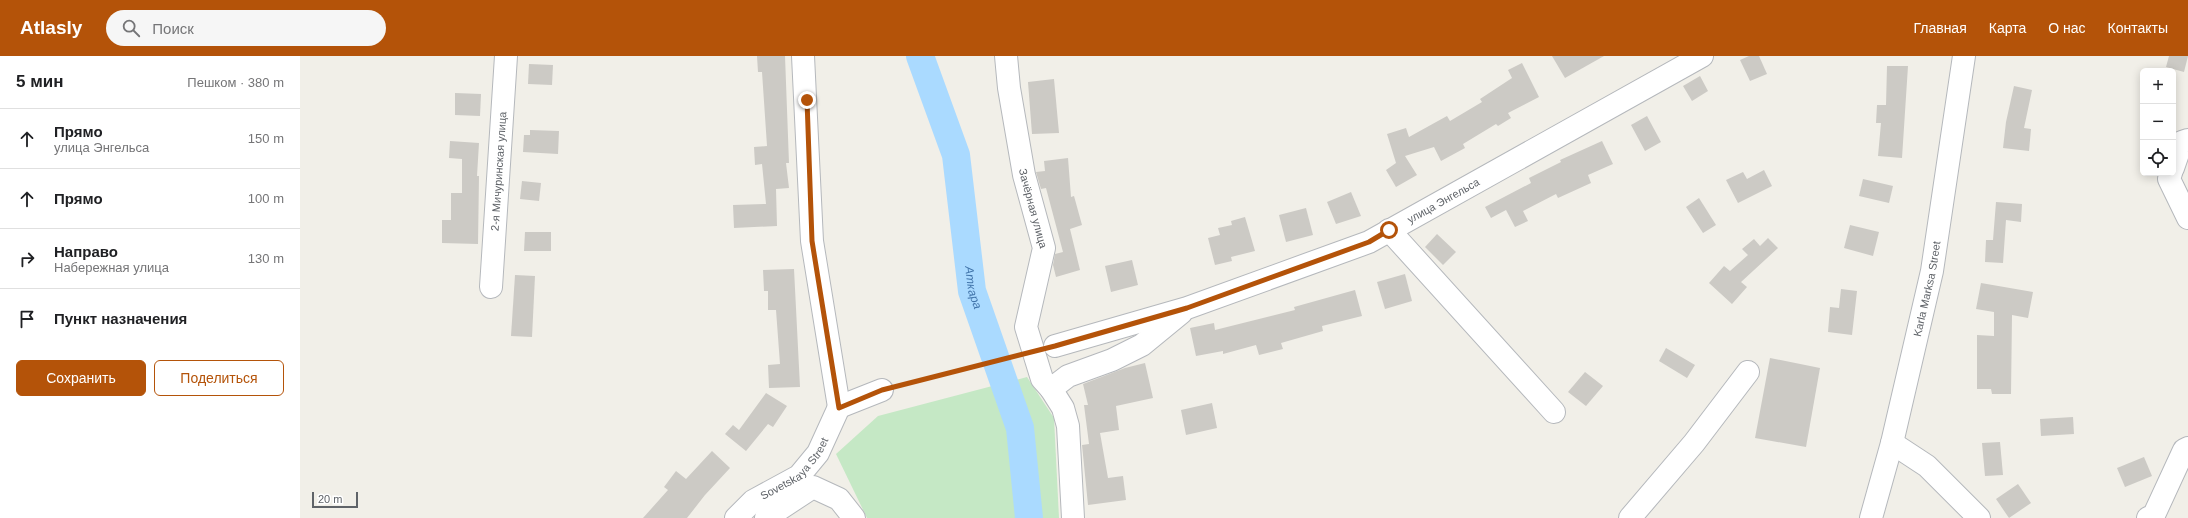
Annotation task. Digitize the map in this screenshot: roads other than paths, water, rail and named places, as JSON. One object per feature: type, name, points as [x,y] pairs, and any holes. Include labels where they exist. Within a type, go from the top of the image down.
[{"type":"street","name":"2-я Мичуринская улица","points":[[491,287],[506,56]]},
{"type":"street","points":[[803,56],[812,241],[839,408],[882,390]]},
{"type":"street","name":"Зачёрная улица","points":[[1006,56],[1009,88],[1024,175],[1044,248],[1026,327],[1042,378],[1063,408],[1068,426],[1073,518]]},
{"type":"street","name":"улица Энгельса","points":[[1055,346],[1187,308],[1369,242],[1702,56]]},
{"type":"street","name":"Karla Marksa Street","points":[[1871,518],[1892,443],[1932,271],[1964,56]]},
{"type":"street","points":[[2176,159],[2182,142],[2188,140]]},
{"type":"street","points":[[2170,176],[2169,179],[2188,218]]},
{"type":"street","points":[[1389,230],[1554,412]]},
{"type":"street","points":[[1051,389],[1068,376],[1112,360],[1142,345],[1187,308]]},
{"type":"street","points":[[1630,518],[1694,443],[1748,372]]},
{"type":"street","name":"Sovetskaya Street","points":[[736,518],[753,501],[799,476],[818,453],[839,408]]},
{"type":"street","points":[[1892,443],[1927,466],[1979,518]]},
{"type":"street","points":[[2148,518],[2154,515],[2184,450],[2188,448]]},
{"type":"street","points":[[766,518],[812,487],[839,499],[854,518]]},
{"type":"waterway","name":"Аткара","points":[[920,56],[956,155],[972,291],[1020,428],[1029,518]]}]
